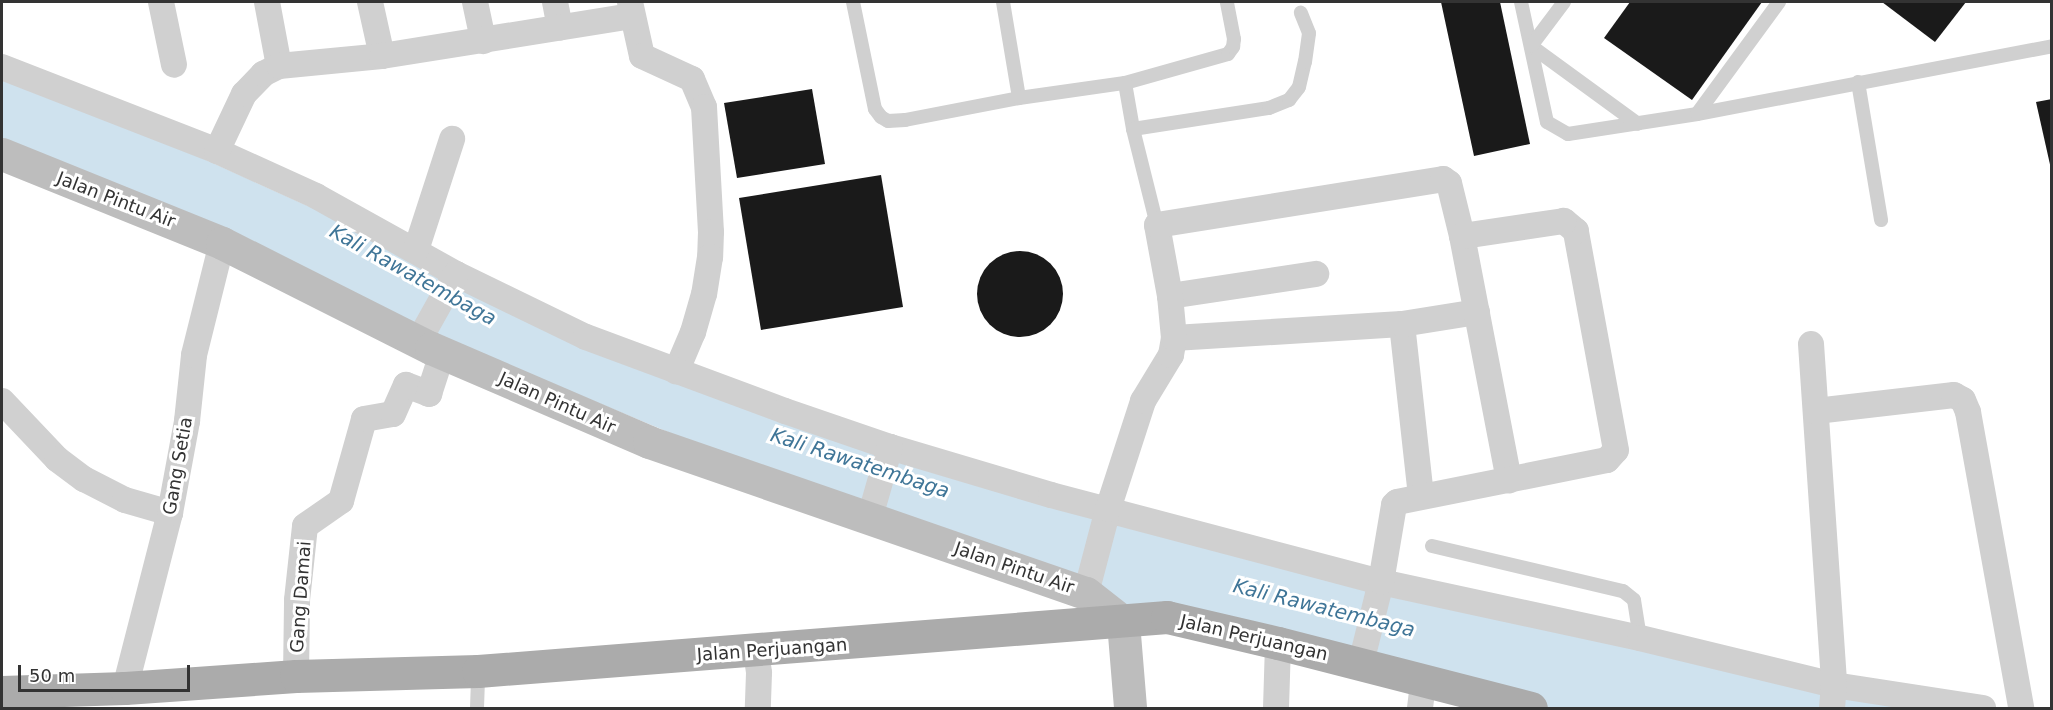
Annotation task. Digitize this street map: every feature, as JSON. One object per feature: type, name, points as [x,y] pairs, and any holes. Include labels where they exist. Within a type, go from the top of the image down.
[{"type":"main road","name":"Jalan Perjuangan","points":[[12,698],[296,676],[478,671],[1167,617],[1278,643],[1363,655],[1422,695],[1531,708]]},
{"type":"street","points":[[162,2],[174,65]]},
{"type":"street","points":[[267,2],[279,66]]},
{"type":"street","points":[[370,2],[382,56]]},
{"type":"street","points":[[476,2],[483,40]]},
{"type":"street","points":[[555,2],[560,28]]},
{"type":"street","points":[[217,151],[244,93],[263,74],[279,66],[382,56],[560,28],[630,9],[642,56],[692,79],[704,107],[711,232],[710,257],[704,294],[693,332],[676,372]]},
{"type":"street","points":[[2,68],[217,151],[326,201],[416,250],[454,277],[555,324],[889,452],[1108,509],[1379,587],[1640,638],[1833,698],[1983,708]]},
{"type":"street","points":[[416,250],[452,139]]},
{"type":"street","name":"Jalan Pintu Air","points":[[2,154],[222,243],[431,337],[547,400],[649,442],[873,508],[1086,594],[1123,622]]},
{"type":"street","points":[[1086,594],[1108,509],[1143,401],[1171,355],[1174,338],[1170,296],[1157,225],[1443,179],[1452,190],[1509,481]]},
{"type":"street","points":[[1363,655],[1379,587],[1394,505],[1403,499],[1509,481],[1606,460],[1616,450],[1576,231],[1564,221],[1462,237]]},
{"type":"street","name":"Gang Setia","points":[[125,688],[170,513],[187,421],[194,355],[222,243]]},
{"type":"street","points":[[1170,296],[1316,274]]},
{"type":"street","points":[[431,337],[454,277]]},
{"type":"street","points":[[1174,338],[1402,324],[1477,312]]},
{"type":"street","points":[[1402,324],[1421,496]]},
{"type":"street","name":"Gang Damai","points":[[296,676],[297,600],[305,526],[341,501],[364,418],[393,414],[406,384],[429,394],[431,337]]},
{"type":"street","points":[[1811,344],[1833,698]]},
{"type":"street","points":[[1816,411],[1954,395],[1963,400],[1968,412],[2021,708]]},
{"type":"street","points":[[2,400],[57,459],[84,479],[125,500],[170,513]]},
{"type":"street","points":[[873,508],[889,452]]},
{"type":"street","points":[[1123,622],[1130,708]]},
{"type":"street","points":[[1276,708],[1278,643]]},
{"type":"street","points":[[756,651],[759,673],[758,708]]},
{"type":"lane","points":[[853,2],[876,109],[881,117],[888,121],[905,120],[1019,98],[1125,83],[1228,54],[1233,47],[1234,39],[1227,2]]},
{"type":"lane","points":[[1003,2],[1019,98]]},
{"type":"lane","points":[[1521,2],[1547,122],[1568,134],[1697,114],[2052,46]]},
{"type":"lane","points":[[1531,46],[1564,2]]},
{"type":"lane","points":[[1697,114],[1779,2]]},
{"type":"lane","points":[[1133,129],[1269,108],[1289,100],[1299,87],[1305,62],[1309,33],[1301,13]]},
{"type":"lane","points":[[1531,46],[1638,124]]},
{"type":"lane","points":[[1858,82],[1881,220]]},
{"type":"lane","points":[[1125,83],[1133,129],[1157,225]]},
{"type":"lane","points":[[1432,546],[1623,591],[1634,600],[1640,638]]},
{"type":"lane","points":[[477,708],[478,671]]},
{"type":"water","name":"Kali Rawatembaga","points":[[2,68],[676,372],[1051,495],[1983,708],[1531,708],[1123,622],[2,154]]},
{"type":"building","points":[[1441,2],[1500,2],[1530,144],[1474,156]]},
{"type":"building","points":[[1630,2],[1762,2],[1692,100],[1604,38]]},
{"type":"building","points":[[1882,2],[1966,2],[1935,42]]},
{"type":"building","points":[[812,89],[825,164],[737,178],[724,103]]},
{"type":"building","points":[[2052,99],[2052,169],[2051,169],[2036,102]]},
{"type":"building","points":[[881,175],[903,307],[761,330],[739,198]]},
{"type":"building","points":[[1020,251],[1044,258],[1056,270],[1063,294],[1056,318],[1044,330],[1020,337],[996,330],[984,318],[977,294],[984,270],[996,258]]}]
